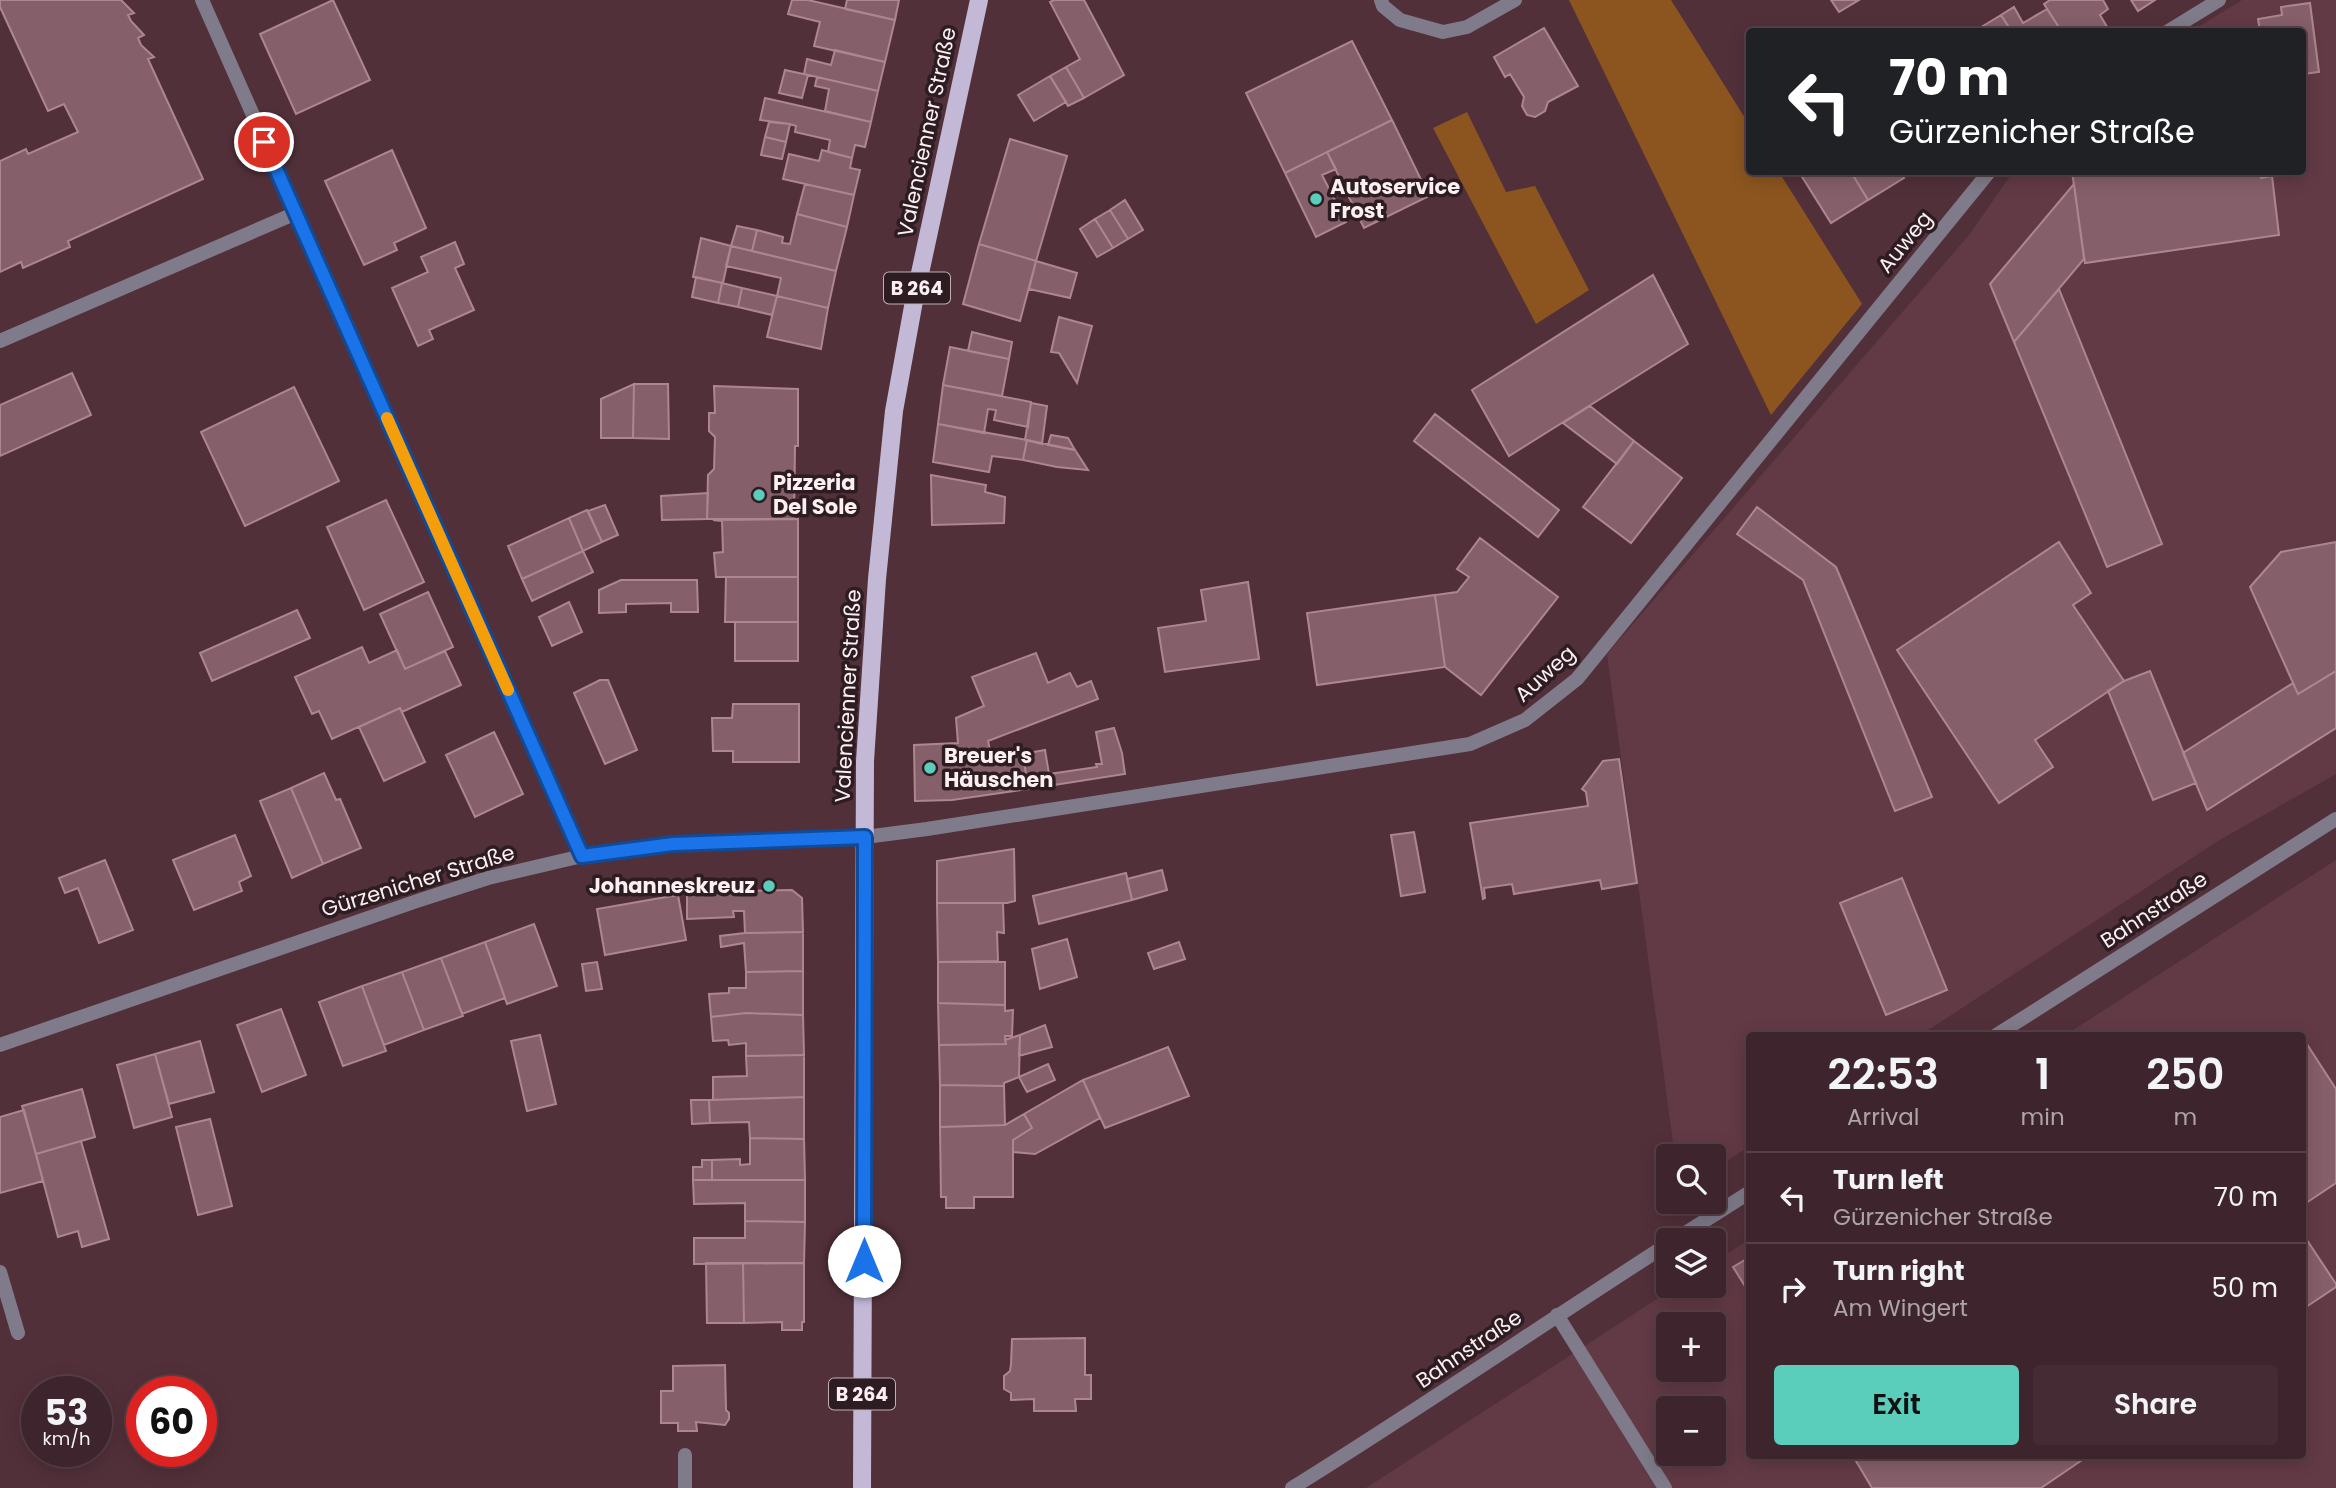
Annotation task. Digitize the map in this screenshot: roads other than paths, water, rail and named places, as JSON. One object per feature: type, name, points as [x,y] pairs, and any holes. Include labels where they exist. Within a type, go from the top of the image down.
[{"type":"main road","name":"Valencienner Straße","points":[[862,1488],[865,761],[877,579],[894,411],[914,302],[979,0]]},
{"type":"street","points":[[202,0],[582,856]]},
{"type":"street","points":[[1381,0],[1383,6],[1400,20],[1443,32],[1467,27],[1515,0]]},
{"type":"street","points":[[2174,28],[2219,0]]},
{"type":"street","name":"Auweg","points":[[865,837],[1469,744],[1525,720],[1577,679],[1988,175]]},
{"type":"street","points":[[0,341],[296,213]]},
{"type":"street","name":"Bahnstraße","points":[[2001,1032],[2336,818]]},
{"type":"street","name":"Gürzenicher Straße","points":[[0,1045],[488,878],[582,856],[673,844],[865,837]]},
{"type":"street","points":[[1693,1228],[1746,1195]]},
{"type":"street","name":"Bahnstraße","points":[[1292,1488],[1394,1425],[1656,1252]]},
{"type":"street","points":[[0,1272],[18,1333]]},
{"type":"street","points":[[1558,1315],[1665,1488]]},
{"type":"street","points":[[685,1455],[685,1488]]},
{"type":"place","name":"Autoservice Frost","points":[[1316,199]]},
{"type":"place","name":"Pizzeria Del Sole","points":[[759,495]]},
{"type":"place","name":"Breuer's Häuschen","points":[[930,768]]},
{"type":"place","name":"Johanneskreuz","points":[[769,886]]}]
